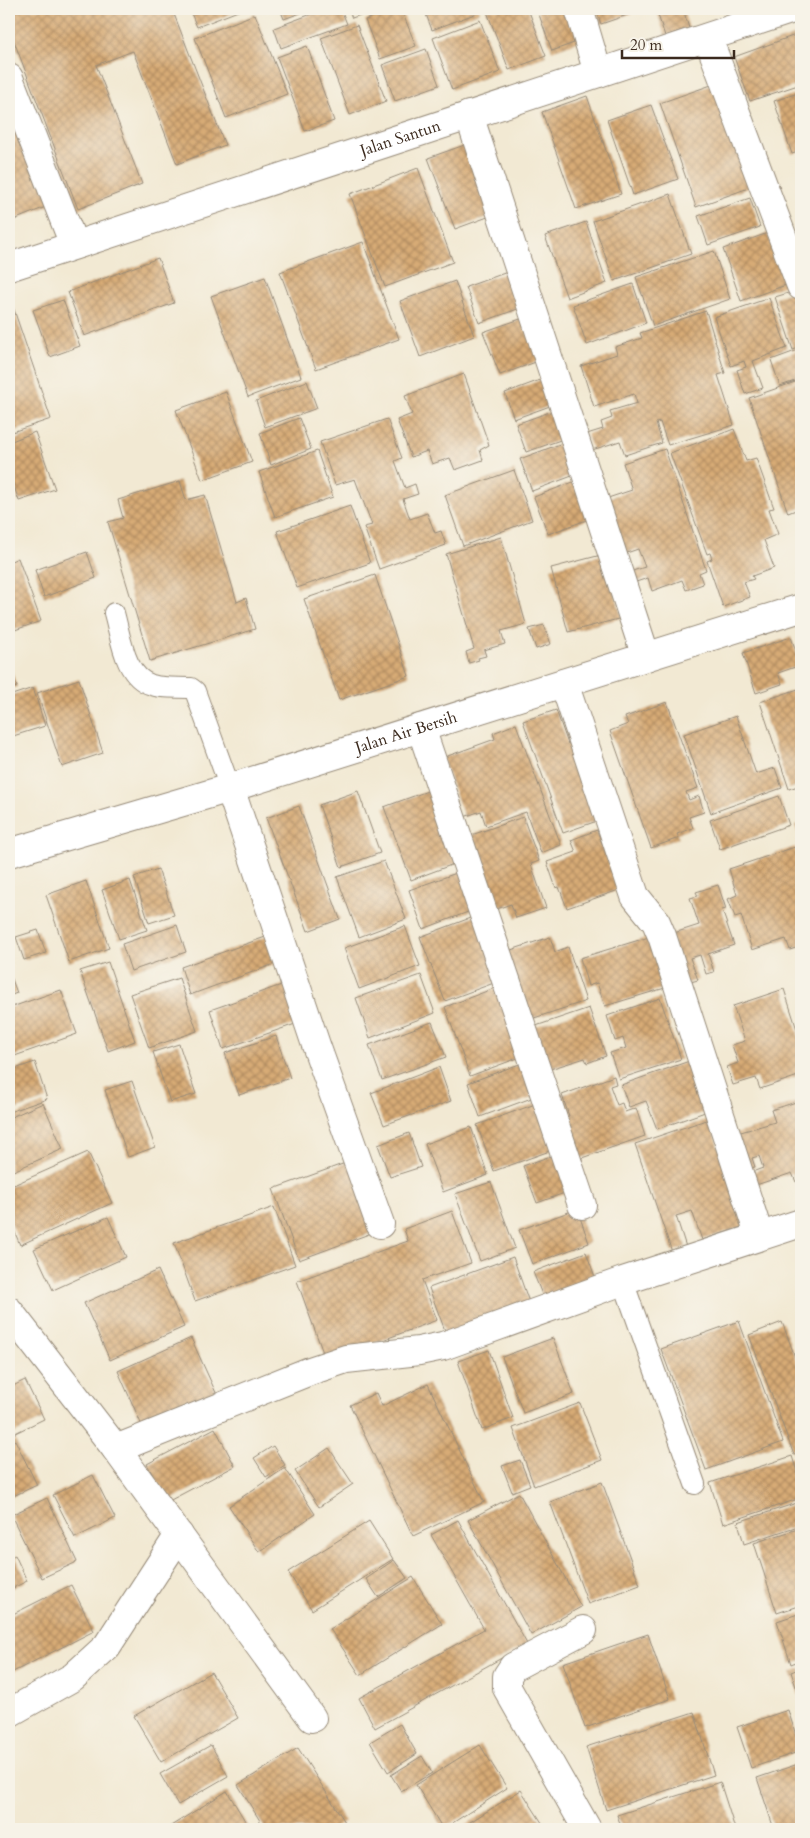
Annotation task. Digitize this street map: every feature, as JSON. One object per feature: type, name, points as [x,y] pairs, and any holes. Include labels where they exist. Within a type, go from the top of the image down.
[{"type":"street","points":[[578,9],[598,73]]},
{"type":"street","name":"Jalan Santun","points":[[9,267],[469,114],[793,9]]},
{"type":"street","points":[[708,38],[801,286]]},
{"type":"street","points":[[9,78],[74,245]]},
{"type":"street","points":[[469,114],[646,657]]},
{"type":"street","name":"Jalan Air Bersih","points":[[9,853],[230,788],[801,608]]},
{"type":"street","points":[[564,683],[634,896],[656,922],[662,936],[759,1235]]},
{"type":"street","points":[[421,728],[582,1205]]},
{"type":"street","points":[[230,788],[316,1045],[380,1224]]},
{"type":"street","points":[[116,1449],[310,1371],[346,1359],[419,1352],[444,1346],[623,1281],[759,1235],[801,1223]]},
{"type":"street","points":[[11,1320],[116,1449],[312,1718]]},
{"type":"street","points":[[9,1713],[73,1677],[108,1646],[179,1535]]},
{"type":"street","points":[[583,1630],[513,1667],[507,1676],[507,1688],[587,1829]]},
{"type":"lane","points":[[114,613],[128,662],[134,673],[144,682],[154,686],[191,688],[195,692],[230,788]]},
{"type":"lane","points":[[623,1281],[695,1484]]},
{"type":"building","points":[[9,9],[172,9],[225,145],[177,164],[133,51],[96,65],[142,184],[78,209],[9,28]]},
{"type":"building","points":[[195,9],[243,9],[197,27],[190,11]]},
{"type":"building","points":[[280,9],[311,9],[284,19]]},
{"type":"building","points":[[325,9],[341,9],[347,24],[281,48],[274,28]]},
{"type":"building","points":[[348,9],[377,9],[352,18]]},
{"type":"building","points":[[395,9],[401,9],[416,46],[380,59],[365,20]]},
{"type":"building","points":[[424,9],[479,9],[480,12],[432,30]]},
{"type":"building","points":[[486,9],[528,9],[546,56],[509,70]]},
{"type":"building","points":[[537,9],[574,9],[585,39],[552,51]]},
{"type":"building","points":[[596,9],[638,9],[639,11],[601,24]]},
{"type":"building","points":[[656,9],[683,9],[689,28],[665,36]]},
{"type":"building","points":[[255,14],[287,94],[226,118],[195,38]]},
{"type":"building","points":[[480,20],[500,72],[452,90],[433,38]]},
{"type":"building","points":[[357,25],[386,101],[350,115],[321,38]]},
{"type":"building","points":[[801,33],[801,84],[750,101],[734,57]]},
{"type":"building","points":[[307,46],[334,121],[305,131],[277,57]]},
{"type":"building","points":[[426,49],[439,85],[395,101],[382,65]]},
{"type":"building","points":[[717,83],[754,186],[696,207],[660,103]]},
{"type":"building","points":[[801,92],[801,151],[792,154],[774,101]]},
{"type":"building","points":[[587,96],[621,194],[576,209],[542,112]]},
{"type":"building","points":[[9,102],[53,204],[9,222]]},
{"type":"building","points":[[651,105],[678,179],[633,195],[607,120]]},
{"type":"building","points":[[470,143],[496,214],[455,229],[428,158]]},
{"type":"building","points":[[418,168],[453,262],[385,287],[350,194]]},
{"type":"building","points":[[670,194],[691,254],[614,281],[593,221]]},
{"type":"building","points":[[750,198],[760,227],[708,245],[698,216]]},
{"type":"building","points":[[586,222],[607,283],[567,298],[545,236]]},
{"type":"building","points":[[768,233],[786,285],[741,301],[723,249]]},
{"type":"building","points":[[363,242],[399,339],[316,369],[280,272]]},
{"type":"building","points":[[714,251],[730,299],[653,326],[636,277]]},
{"type":"building","points":[[158,258],[174,303],[84,336],[68,292]]},
{"type":"building","points":[[513,270],[526,306],[479,323],[466,287]]},
{"type":"building","points":[[265,277],[301,377],[248,397],[211,296]]},
{"type":"building","points":[[455,281],[474,336],[420,357],[400,301]]},
{"type":"building","points":[[633,284],[646,323],[587,345],[573,305]]},
{"type":"building","points":[[798,290],[801,299],[801,347],[793,350],[775,297]]},
{"type":"building","points":[[9,295],[51,419],[9,433]]},
{"type":"building","points":[[769,298],[787,348],[753,361],[763,388],[745,394],[737,370],[746,367],[744,361],[731,366],[714,317]]},
{"type":"building","points":[[63,300],[80,346],[50,357],[33,310]]},
{"type":"building","points":[[706,311],[725,373],[718,375],[734,425],[668,445],[660,422],[656,423],[662,443],[625,455],[620,441],[592,450],[587,434],[603,429],[601,422],[612,418],[610,411],[637,403],[634,394],[594,407],[581,366],[617,354],[615,347],[642,338],[640,333]]},
{"type":"building","points":[[529,316],[544,359],[500,375],[483,332]]},
{"type":"building","points":[[801,349],[801,379],[780,386],[771,360]]},
{"type":"building","points":[[464,374],[489,445],[480,450],[483,460],[455,470],[450,458],[432,464],[427,451],[411,457],[397,420],[412,414],[405,396]]},
{"type":"building","points":[[551,376],[561,402],[514,419],[505,393]]},
{"type":"building","points":[[801,380],[801,508],[788,513],[749,398]]},
{"type":"building","points":[[307,381],[317,408],[265,427],[256,401]]},
{"type":"building","points":[[226,392],[252,462],[202,480],[176,410]]},
{"type":"building","points":[[561,408],[572,436],[526,452],[516,424]]},
{"type":"building","points":[[299,418],[311,449],[271,465],[260,433]]},
{"type":"building","points":[[387,419],[402,458],[395,461],[405,488],[415,484],[418,494],[403,499],[410,519],[427,513],[435,533],[441,531],[446,545],[379,569],[364,527],[372,525],[355,479],[335,485],[320,442]]},
{"type":"building","points":[[734,429],[746,461],[756,458],[774,508],[769,509],[778,534],[764,540],[774,568],[752,576],[754,579],[744,582],[750,597],[723,607],[707,561],[712,559],[710,553],[707,554],[670,453]]},
{"type":"building","points":[[35,432],[55,489],[19,501],[9,472],[9,442]]},
{"type":"building","points":[[568,441],[580,473],[532,491],[520,459]]},
{"type":"building","points":[[665,449],[706,570],[699,573],[703,584],[686,590],[682,580],[652,591],[648,578],[627,585],[623,574],[645,567],[638,549],[621,555],[602,500],[632,490],[623,463]]},
{"type":"building","points":[[317,451],[333,497],[275,517],[259,472]]},
{"type":"building","points":[[514,470],[532,520],[463,546],[445,495]]},
{"type":"building","points":[[581,479],[595,517],[548,534],[534,497]]},
{"type":"building","points":[[180,481],[186,500],[205,495],[237,602],[246,598],[255,629],[150,661],[108,522],[123,518],[118,500]]},
{"type":"building","points":[[350,506],[370,563],[297,588],[277,531]]},
{"type":"building","points":[[501,537],[526,624],[501,631],[505,644],[484,650],[486,656],[469,663],[466,652],[474,649],[446,554]]},
{"type":"building","points":[[87,552],[96,578],[44,597],[35,570]]},
{"type":"building","points":[[605,554],[622,618],[568,632],[551,568]]},
{"type":"building","points":[[18,558],[41,621],[9,632],[9,562]]},
{"type":"building","points":[[375,575],[409,676],[339,700],[304,599]]},
{"type":"building","points":[[544,625],[551,644],[536,649],[529,629]]},
{"type":"building","points":[[791,637],[801,665],[778,673],[782,684],[756,693],[743,653]]},
{"type":"building","points":[[9,662],[17,687],[9,689]]},
{"type":"building","points":[[79,679],[103,753],[62,767],[37,693]]},
{"type":"building","points":[[33,688],[45,726],[10,737],[9,696]]},
{"type":"building","points":[[801,688],[801,785],[789,789],[760,702]]},
{"type":"building","points":[[667,702],[698,788],[686,792],[689,800],[699,796],[704,812],[689,817],[693,828],[677,834],[679,838],[651,848],[610,731],[628,724],[625,717]]},
{"type":"building","points":[[556,710],[568,744],[577,741],[597,821],[563,833],[523,721]]},
{"type":"building","points":[[736,716],[756,774],[775,768],[782,788],[711,813],[684,734]]},
{"type":"building","points":[[516,724],[561,845],[541,853],[526,812],[486,826],[481,811],[464,817],[442,758],[495,739],[493,733]]},
{"type":"building","points":[[433,789],[459,862],[411,880],[384,807]]},
{"type":"building","points":[[358,791],[380,853],[341,867],[319,805]]},
{"type":"building","points":[[779,796],[789,825],[720,849],[710,820]]},
{"type":"building","points":[[299,806],[340,919],[308,931],[266,818]]},
{"type":"building","points":[[523,817],[539,861],[531,864],[546,908],[516,918],[511,904],[488,912],[463,838]]},
{"type":"building","points":[[801,823],[801,843],[795,825]]},
{"type":"building","points":[[597,830],[619,890],[567,908],[559,887],[556,888],[547,862],[576,852],[571,840]]},
{"type":"building","points":[[795,847],[801,867],[801,946],[790,950],[786,939],[752,950],[741,915],[735,917],[728,899],[737,895],[729,869]]},
{"type":"building","points":[[384,861],[406,919],[359,937],[337,877]]},
{"type":"building","points":[[158,869],[174,915],[149,923],[134,877]]},
{"type":"building","points":[[462,871],[476,909],[423,929],[409,890]]},
{"type":"building","points":[[130,880],[147,930],[119,939],[102,890]]},
{"type":"building","points":[[86,881],[109,948],[69,962],[46,895]]},
{"type":"building","points":[[718,885],[726,909],[722,910],[734,945],[708,954],[714,972],[706,974],[700,955],[690,958],[698,980],[683,984],[671,934],[699,925],[690,898],[698,896],[696,892]]},
{"type":"building","points":[[478,915],[502,980],[445,1001],[420,937]]},
{"type":"building","points":[[177,925],[186,952],[131,971],[122,944]]},
{"type":"building","points":[[405,926],[420,966],[359,989],[344,948]]},
{"type":"building","points":[[38,930],[46,953],[24,960],[16,937]]},
{"type":"building","points":[[271,935],[280,962],[190,995],[181,967]]},
{"type":"building","points":[[550,937],[555,952],[568,947],[586,1001],[525,1021],[502,953]]},
{"type":"building","points":[[649,937],[665,988],[605,1006],[597,983],[588,986],[580,958]]},
{"type":"building","points":[[108,962],[135,1041],[108,1051],[80,971]]},
{"type":"building","points":[[9,971],[17,993],[9,996]]},
{"type":"building","points":[[421,975],[435,1013],[370,1038],[356,998]]},
{"type":"building","points":[[179,978],[197,1031],[149,1048],[130,994]]},
{"type":"building","points":[[290,982],[304,1021],[223,1049],[210,1010]]},
{"type":"building","points":[[500,986],[526,1055],[470,1076],[445,1007]]},
{"type":"building","points":[[784,989],[801,1042],[801,1075],[760,1089],[756,1078],[733,1085],[727,1067],[738,1063],[732,1045],[745,1041],[733,1006]]},
{"type":"building","points":[[61,990],[77,1034],[9,1058],[9,1008]]},
{"type":"building","points":[[660,998],[681,1059],[619,1079],[610,1053],[626,1048],[623,1038],[615,1041],[607,1016]]},
{"type":"building","points":[[589,1008],[606,1056],[587,1063],[585,1058],[550,1069],[527,1029]]},
{"type":"building","points":[[432,1022],[446,1057],[382,1080],[369,1045]]},
{"type":"building","points":[[276,1036],[290,1078],[239,1095],[225,1053]]},
{"type":"building","points":[[179,1044],[196,1094],[170,1102],[153,1052]]},
{"type":"building","points":[[695,1059],[705,1112],[657,1129],[646,1101],[629,1107],[621,1085]]},
{"type":"building","points":[[35,1062],[47,1099],[9,1112],[9,1071]]},
{"type":"building","points":[[525,1062],[537,1096],[480,1117],[468,1083]]},
{"type":"building","points":[[439,1067],[451,1101],[384,1125],[371,1093]]},
{"type":"building","points":[[614,1076],[616,1084],[610,1086],[617,1105],[622,1103],[625,1112],[636,1108],[645,1136],[576,1160],[561,1119],[569,1116],[562,1095]]},
{"type":"building","points":[[132,1081],[155,1147],[128,1157],[105,1090]]},
{"type":"building","points":[[541,1102],[558,1148],[494,1171],[477,1125]]},
{"type":"building","points":[[796,1102],[801,1117],[801,1181],[796,1182],[792,1173],[756,1185],[752,1172],[763,1168],[759,1156],[752,1158],[755,1167],[746,1169],[734,1134],[775,1122],[771,1110]]},
{"type":"building","points":[[43,1103],[63,1149],[11,1172],[9,1166],[9,1118]]},
{"type":"building","points":[[709,1119],[745,1226],[702,1240],[692,1211],[676,1216],[686,1247],[672,1252],[635,1144]]},
{"type":"building","points":[[471,1127],[488,1175],[443,1192],[425,1144]]},
{"type":"building","points":[[409,1133],[421,1167],[390,1177],[378,1145]]},
{"type":"building","points":[[88,1152],[112,1203],[20,1245],[9,1218],[9,1187]]},
{"type":"building","points":[[556,1154],[570,1191],[537,1203],[523,1166]]},
{"type":"building","points":[[351,1161],[377,1231],[299,1260],[273,1189]]},
{"type":"building","points":[[491,1182],[515,1248],[480,1261],[455,1194]]},
{"type":"building","points":[[274,1207],[295,1265],[195,1301],[174,1243]]},
{"type":"building","points":[[577,1209],[589,1243],[532,1264],[519,1230]]},
{"type":"building","points":[[452,1211],[471,1263],[422,1280],[437,1320],[326,1361],[297,1281],[408,1241],[404,1229]]},
{"type":"building","points":[[108,1217],[126,1257],[53,1290],[34,1249]]},
{"type":"building","points":[[586,1252],[599,1288],[547,1307],[533,1272]]},
{"type":"building","points":[[513,1257],[530,1305],[447,1336],[429,1288]]},
{"type":"building","points":[[158,1270],[184,1327],[110,1360],[84,1303]]},
{"type":"building","points":[[739,1321],[783,1442],[706,1470],[661,1349]]},
{"type":"building","points":[[782,1322],[801,1373],[801,1453],[794,1455],[749,1335]]},
{"type":"building","points":[[191,1338],[217,1395],[143,1428],[118,1371]]},
{"type":"building","points":[[553,1338],[574,1394],[523,1413],[502,1357]]},
{"type":"building","points":[[489,1350],[513,1418],[482,1430],[458,1361]]},
{"type":"building","points":[[25,1380],[44,1419],[9,1436],[9,1388]]},
{"type":"building","points":[[428,1384],[484,1502],[413,1536],[350,1405],[376,1393],[382,1406]]},
{"type":"building","points":[[580,1403],[602,1460],[534,1486],[513,1428]]},
{"type":"building","points":[[215,1428],[235,1466],[167,1502],[147,1464]]},
{"type":"building","points":[[15,1440],[37,1485],[9,1498],[9,1443]]},
{"type":"building","points":[[273,1446],[285,1465],[266,1477],[254,1458]]},
{"type":"building","points":[[329,1448],[353,1484],[319,1507],[295,1471]]},
{"type":"building","points":[[792,1456],[801,1485],[801,1498],[723,1524],[710,1483]]},
{"type":"building","points":[[520,1460],[530,1485],[512,1492],[502,1466]]},
{"type":"building","points":[[285,1468],[315,1514],[259,1552],[229,1506]]},
{"type":"building","points":[[93,1475],[115,1518],[75,1538],[53,1495]]},
{"type":"building","points":[[602,1482],[640,1585],[588,1604],[550,1502]]},
{"type":"building","points":[[519,1493],[581,1607],[531,1635],[468,1520]]},
{"type":"building","points":[[47,1498],[77,1562],[42,1578],[11,1515]]},
{"type":"building","points":[[800,1502],[801,1525],[744,1544],[738,1522]]},
{"type":"building","points":[[458,1520],[527,1644],[375,1728],[359,1698],[484,1629],[431,1535]]},
{"type":"building","points":[[369,1521],[393,1559],[312,1610],[288,1572]]},
{"type":"building","points":[[801,1528],[801,1605],[777,1613],[754,1543]]},
{"type":"building","points":[[15,1555],[27,1581],[9,1590],[9,1558]]},
{"type":"building","points":[[394,1560],[407,1578],[378,1597],[366,1579]]},
{"type":"building","points":[[413,1577],[442,1624],[360,1675],[330,1629]]},
{"type":"building","points":[[71,1585],[94,1631],[9,1674],[9,1616]]},
{"type":"building","points":[[801,1613],[801,1660],[791,1664],[777,1621]]},
{"type":"building","points":[[648,1634],[670,1699],[585,1728],[563,1663]]},
{"type":"building","points":[[801,1668],[801,1702],[791,1672]]},
{"type":"building","points":[[211,1672],[238,1718],[161,1762],[134,1716]]},
{"type":"building","points":[[788,1710],[801,1751],[751,1768],[737,1727]]},
{"type":"building","points":[[694,1712],[714,1775],[606,1810],[586,1747]]},
{"type":"building","points":[[400,1724],[417,1754],[388,1772],[370,1742]]},
{"type":"building","points":[[211,1745],[228,1776],[178,1805],[160,1774]]},
{"type":"building","points":[[480,1745],[507,1788],[443,1829],[416,1785]]},
{"type":"building","points":[[298,1748],[345,1822],[333,1829],[265,1829],[238,1785]]},
{"type":"building","points":[[422,1756],[432,1773],[401,1791],[391,1775]]},
{"type":"building","points":[[801,1763],[801,1823],[782,1829],[774,1829],[757,1778]]},
{"type":"building","points":[[720,1782],[735,1829],[622,1829],[617,1815]]},
{"type":"building","points":[[521,1790],[546,1829],[459,1829]]},
{"type":"building","points":[[227,1791],[250,1829],[166,1829]]}]
